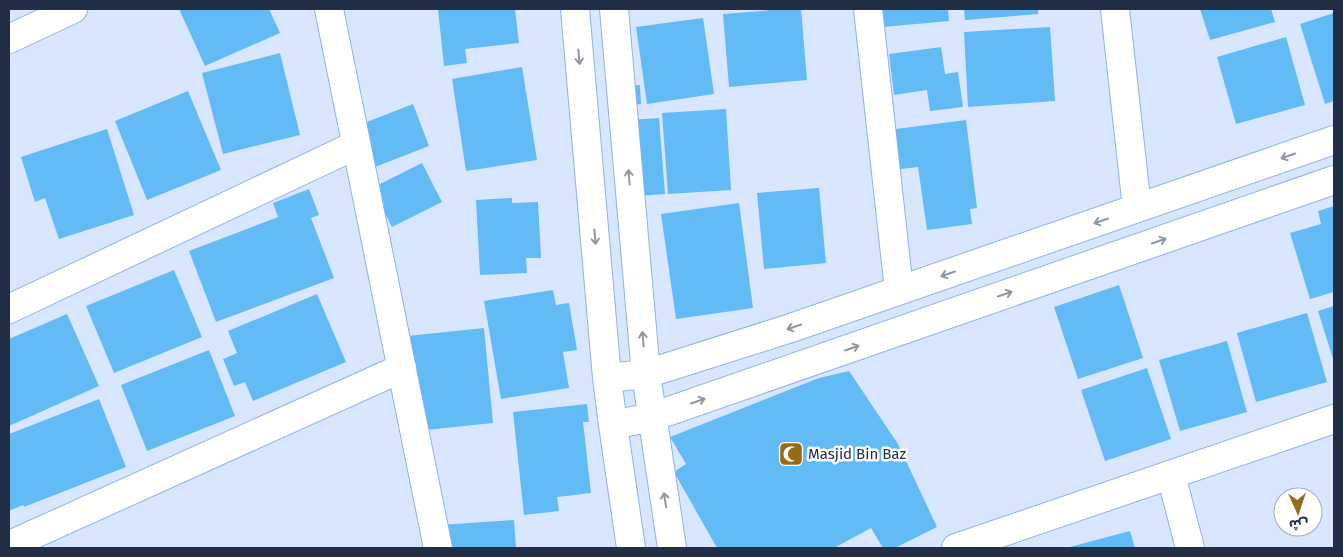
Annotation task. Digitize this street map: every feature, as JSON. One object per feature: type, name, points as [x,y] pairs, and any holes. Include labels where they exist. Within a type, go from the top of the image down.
[{"type":"street","points":[[9,39],[73,9]]},
{"type":"street","points":[[329,9],[438,548]]},
{"type":"street","points":[[575,9],[607,378],[631,548]]},
{"type":"street","points":[[614,9],[646,374],[672,548]]},
{"type":"street","points":[[868,9],[899,290]]},
{"type":"street","points":[[1115,9],[1137,208]]},
{"type":"street","points":[[607,378],[646,374],[788,329],[1334,140]]},
{"type":"street","points":[[9,309],[356,145]]},
{"type":"street","points":[[613,425],[652,417],[1334,180]]},
{"type":"street","points":[[10,544],[402,368]]},
{"type":"street","points":[[956,548],[1334,419]]},
{"type":"street","points":[[1171,475],[1190,548]]},
{"type":"building","points":[[179,9],[269,9],[280,33],[205,66]]},
{"type":"building","points":[[438,9],[515,9],[519,43],[465,49],[467,63],[444,66]]},
{"type":"building","points":[[801,9],[807,80],[729,87],[723,14]]},
{"type":"building","points":[[870,9],[948,9],[949,21],[872,28]]},
{"type":"building","points":[[964,9],[1038,9],[1038,14],[965,20]]},
{"type":"building","points":[[1200,9],[1271,9],[1275,22],[1210,40]]},
{"type":"building","points":[[1334,13],[1334,101],[1325,104],[1300,24]]},
{"type":"building","points":[[703,18],[714,94],[647,104],[636,27]]},
{"type":"building","points":[[1050,27],[1055,101],[968,107],[964,32]]},
{"type":"building","points":[[1286,37],[1305,105],[1236,124],[1217,57]]},
{"type":"building","points":[[941,47],[945,74],[958,72],[963,107],[930,111],[927,90],[894,95],[889,54]]},
{"type":"building","points":[[280,53],[300,135],[223,154],[202,73]]},
{"type":"building","points":[[522,67],[537,160],[466,171],[452,79]]},
{"type":"building","points":[[640,85],[641,104],[626,106],[625,86]]},
{"type":"building","points":[[188,91],[221,170],[147,200],[115,121]]},
{"type":"building","points":[[413,104],[429,146],[375,167],[359,125]]},
{"type":"building","points":[[726,109],[731,190],[668,194],[662,113]]},
{"type":"building","points":[[659,118],[665,194],[637,196],[631,120]]},
{"type":"building","points":[[966,120],[977,208],[970,209],[972,224],[927,230],[918,167],[893,170],[888,130]]},
{"type":"building","points":[[107,129],[134,215],[59,239],[45,198],[35,202],[21,157]]},
{"type":"building","points":[[422,163],[442,202],[392,227],[372,188]]},
{"type":"building","points":[[819,188],[826,263],[764,269],[757,193]]},
{"type":"building","points":[[309,189],[319,215],[311,218],[334,278],[216,322],[189,251],[278,217],[273,203]]},
{"type":"building","points":[[512,198],[512,203],[538,202],[541,258],[526,258],[527,273],[480,275],[476,200]]},
{"type":"building","points":[[739,203],[753,308],[676,319],[661,214]]},
{"type":"building","points":[[1334,206],[1334,292],[1310,299],[1290,233],[1321,224],[1318,211]]},
{"type":"building","points":[[174,270],[202,337],[114,373],[86,306]]},
{"type":"building","points":[[1119,285],[1143,358],[1078,379],[1054,307]]},
{"type":"building","points":[[553,290],[556,305],[569,303],[577,350],[563,352],[569,388],[501,399],[484,301]]},
{"type":"building","points":[[317,294],[346,362],[253,401],[245,382],[234,386],[223,359],[237,353],[228,331]]},
{"type":"building","points":[[1334,306],[1334,362],[1318,311]]},
{"type":"building","points":[[1307,313],[1327,382],[1256,402],[1237,333]]},
{"type":"building","points":[[67,314],[99,386],[9,426],[9,339]]},
{"type":"building","points":[[484,328],[493,423],[416,431],[407,336]]},
{"type":"building","points":[[1227,341],[1247,412],[1180,431],[1159,360]]},
{"type":"building","points":[[209,350],[235,416],[147,451],[121,385]]},
{"type":"building","points":[[1147,368],[1171,439],[1105,461],[1081,390]]},
{"type":"building","name":"Masjid Bin Baz","points":[[849,371],[898,444],[937,527],[895,548],[883,548],[871,528],[834,548],[717,548],[674,472],[686,464],[670,437],[819,378]]},
{"type":"building","points":[[99,399],[126,467],[24,507],[23,505],[9,511],[9,434]]},
{"type":"building","points":[[587,404],[589,422],[583,422],[591,493],[557,497],[559,511],[524,515],[513,412]]},
{"type":"building","points":[[514,520],[516,548],[442,548],[440,525]]},
{"type":"building","points":[[1130,531],[1135,548],[1066,548]]},
{"type":"place","name":"Masjid Bin Baz","points":[[791,454]]}]
